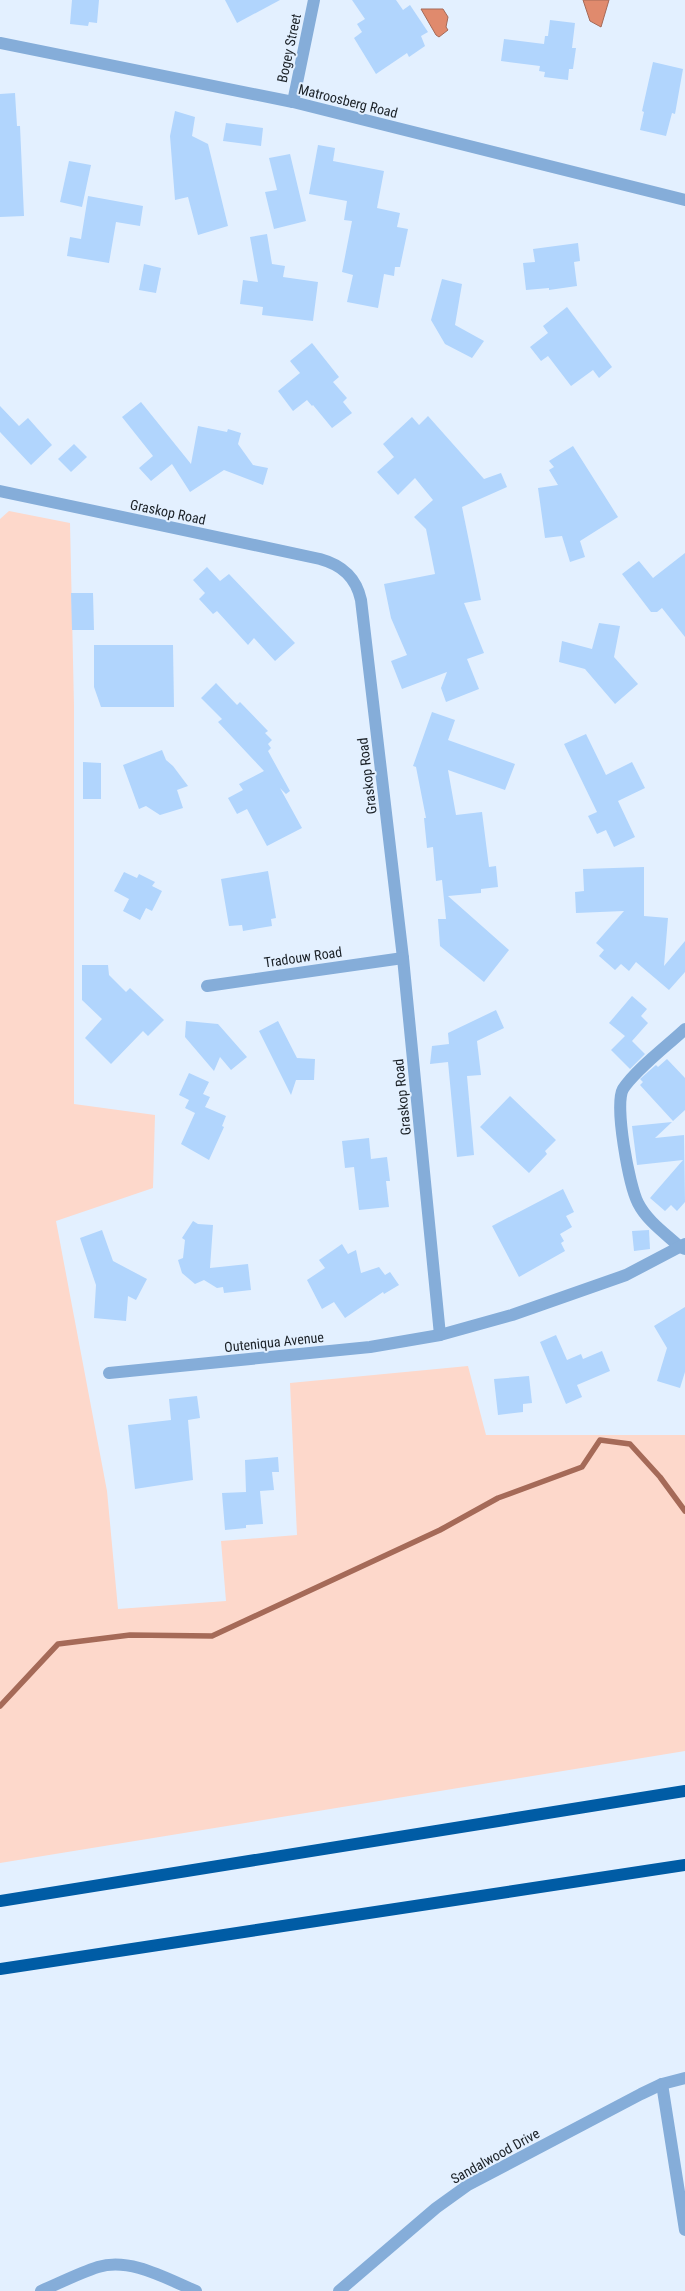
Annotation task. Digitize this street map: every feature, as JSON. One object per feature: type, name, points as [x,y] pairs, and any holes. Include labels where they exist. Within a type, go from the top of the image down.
[{"type":"highway","points":[[0,1901],[685,1791]]},
{"type":"highway","points":[[0,1969],[685,1865]]},
{"type":"street","name":"Bogey Street","points":[[292,102],[314,0]]},
{"type":"street","name":"Matroosberg Road","points":[[0,43],[292,102],[685,200]]},
{"type":"street","name":"Graskop Road","points":[[0,491],[333,562],[346,571],[355,583],[361,600],[403,958],[440,1335]]},
{"type":"street","name":"Tradouw Road","points":[[207,986],[403,958]]},
{"type":"street","points":[[683,1247],[650,1219],[639,1203],[622,1132],[620,1095],[630,1081],[685,1029]]},
{"type":"street","name":"Outeniqua Avenue","points":[[109,1373],[370,1348],[440,1335],[512,1315],[626,1275],[683,1247]]},
{"type":"street","name":"Sandalwood Drive","points":[[339,2291],[436,2208],[468,2185],[662,2084],[685,2078]]},
{"type":"street","points":[[662,2084],[685,2230]]},
{"type":"street","points":[[41,2291],[100,2266],[116,2265],[135,2266],[196,2291]]},
{"type":"shaded area","points":[[583,0],[609,0],[601,27],[590,21]]},
{"type":"shaded area","points":[[421,9],[443,9],[448,17],[446,27],[448,30],[439,37],[436,35]]},
{"type":"shaded area","points":[[9,511],[70,523],[74,706],[74,1104],[155,1115],[153,1188],[56,1221],[107,1491],[118,1609],[226,1601],[221,1541],[297,1535],[290,1383],[468,1366],[486,1435],[685,1435],[685,1751],[0,1863],[0,519]]},
{"type":"building","points":[[72,0],[99,0],[97,23],[89,22],[88,26],[70,24]]},
{"type":"building","points":[[225,0],[280,0],[237,23]]},
{"type":"building","points":[[352,0],[396,0],[403,10],[410,5],[428,32],[421,36],[425,46],[409,57],[407,53],[376,74],[354,38],[362,32],[357,24],[365,19]]},
{"type":"building","points":[[550,20],[575,23],[572,48],[576,48],[573,69],[569,69],[568,80],[544,77],[545,72],[539,71],[540,66],[501,61],[504,39],[544,44],[545,36],[548,36]]},
{"type":"building","points":[[653,62],[683,69],[675,114],[672,113],[666,136],[640,130],[644,112],[642,111]]},
{"type":"building","points":[[15,93],[17,126],[20,126],[24,216],[0,217],[0,94]]},
{"type":"building","points":[[175,111],[195,117],[192,136],[208,144],[228,226],[198,235],[188,197],[175,200],[170,136]]},
{"type":"building","points":[[226,123],[263,128],[261,146],[223,141]]},
{"type":"building","points":[[318,145],[335,148],[333,161],[384,171],[377,208],[400,213],[397,227],[408,229],[400,267],[395,267],[394,276],[384,274],[378,308],[347,302],[353,275],[342,272],[352,221],[344,220],[347,201],[309,194]]},
{"type":"building","points":[[290,154],[306,221],[274,229],[265,192],[277,190],[269,158]]},
{"type":"building","points":[[69,161],[91,165],[82,207],[60,202]]},
{"type":"building","points":[[88,196],[143,206],[140,226],[116,222],[109,263],[67,256],[70,237],[81,239]]},
{"type":"building","points":[[267,234],[272,264],[285,266],[283,277],[318,282],[313,321],[262,315],[263,307],[240,304],[243,280],[258,282],[250,237]]},
{"type":"building","points":[[578,243],[580,261],[574,262],[577,286],[549,290],[549,288],[526,290],[523,263],[535,262],[533,249]]},
{"type":"building","points":[[144,264],[161,268],[156,293],[139,290]]},
{"type":"building","points":[[442,279],[462,284],[455,325],[484,341],[472,358],[445,344],[431,320]]},
{"type":"building","points":[[567,307],[612,367],[599,378],[593,370],[571,386],[548,356],[541,361],[530,347],[548,333],[543,326]]},
{"type":"building","points":[[312,343],[339,377],[333,382],[347,398],[343,402],[352,413],[332,428],[307,400],[293,411],[278,391],[300,373],[290,361]]},
{"type":"building","points":[[141,402],[191,464],[198,426],[227,432],[228,429],[241,433],[238,444],[253,465],[268,468],[263,485],[224,470],[190,492],[172,464],[151,481],[139,468],[153,456],[122,417]]},
{"type":"building","points":[[0,406],[19,426],[28,418],[52,445],[31,465],[0,432]]},
{"type":"building","points":[[428,416],[484,479],[501,473],[507,487],[462,507],[481,600],[464,603],[484,653],[467,659],[479,689],[446,702],[441,688],[447,672],[402,689],[391,661],[407,655],[391,618],[384,584],[435,574],[426,529],[414,517],[433,500],[415,478],[398,495],[377,472],[394,457],[383,444],[412,417],[419,425]]},
{"type":"building","points":[[74,444],[87,457],[71,472],[58,459]]},
{"type":"building","points":[[573,446],[618,517],[580,541],[585,557],[570,562],[562,536],[545,538],[538,488],[558,485],[549,470],[554,467],[549,461]]},
{"type":"building","points":[[685,553],[685,637],[662,608],[657,612],[651,612],[622,574],[639,561],[653,578]]},
{"type":"building","points":[[207,567],[220,581],[229,574],[295,643],[275,661],[254,638],[248,645],[217,611],[213,614],[199,599],[205,593],[193,580]]},
{"type":"building","points":[[71,593],[93,593],[94,630],[72,630]]},
{"type":"building","points":[[599,623],[620,626],[614,657],[638,684],[615,704],[585,669],[559,662],[562,641],[592,649]]},
{"type":"building","points":[[94,645],[173,645],[174,707],[101,707],[94,687]]},
{"type":"building","points":[[216,683],[237,705],[240,702],[268,731],[265,733],[272,740],[268,744],[271,748],[268,751],[290,791],[286,794],[280,788],[302,828],[267,846],[247,809],[237,814],[228,798],[243,790],[239,784],[264,771],[218,722],[222,719],[201,698]]},
{"type":"building","points":[[432,712],[455,720],[448,740],[515,764],[505,790],[448,770],[456,815],[482,812],[489,867],[496,866],[498,887],[481,889],[481,893],[448,896],[509,950],[484,982],[440,946],[438,919],[446,919],[442,880],[436,881],[433,847],[427,848],[424,818],[426,818],[416,767],[413,766]]},
{"type":"building","points":[[586,734],[606,775],[632,762],[645,788],[618,801],[635,837],[614,847],[606,830],[597,834],[588,816],[597,812],[564,744]]},
{"type":"building","points":[[162,750],[166,760],[173,766],[188,786],[177,790],[183,808],[160,815],[146,806],[139,809],[123,765]]},
{"type":"building","points":[[83,762],[101,763],[101,799],[83,799]]},
{"type":"building","points":[[644,867],[644,916],[668,918],[664,966],[685,941],[685,972],[669,990],[636,962],[629,971],[621,964],[615,970],[599,956],[604,950],[596,943],[624,911],[576,913],[575,892],[584,891],[583,869]]},
{"type":"building","points":[[268,871],[276,918],[271,919],[272,926],[243,931],[242,925],[229,926],[221,879]]},
{"type":"building","points":[[124,872],[137,878],[139,874],[155,882],[152,886],[162,891],[152,911],[146,908],[140,920],[123,911],[129,899],[114,891]]},
{"type":"building","points":[[82,965],[108,965],[109,975],[126,992],[130,988],[164,1020],[148,1036],[143,1031],[111,1064],[85,1038],[102,1019],[82,1000]]},
{"type":"building","points":[[632,996],[647,1009],[641,1016],[648,1023],[632,1041],[645,1054],[630,1069],[611,1050],[625,1036],[609,1023]]},
{"type":"building","points":[[496,1010],[504,1028],[477,1041],[481,1075],[467,1076],[474,1155],[457,1157],[448,1062],[430,1064],[432,1046],[449,1044],[448,1033]]},
{"type":"building","points":[[186,1021],[218,1024],[247,1057],[231,1070],[220,1057],[214,1071],[185,1037]]},
{"type":"building","points":[[278,1021],[297,1058],[315,1059],[314,1080],[296,1080],[291,1095],[259,1031]]},
{"type":"building","points":[[667,1059],[685,1078],[685,1110],[673,1121],[640,1085],[643,1082],[640,1079],[656,1065],[658,1067]]},
{"type":"building","points":[[189,1073],[209,1082],[203,1094],[210,1097],[205,1107],[226,1116],[222,1126],[224,1127],[209,1160],[181,1144],[195,1113],[185,1108],[189,1100],[179,1095]]},
{"type":"building","points":[[510,1096],[556,1140],[545,1151],[547,1154],[529,1173],[480,1127]]},
{"type":"building","points":[[672,1122],[655,1138],[684,1135],[685,1202],[677,1211],[671,1205],[665,1211],[650,1198],[683,1160],[637,1165],[632,1126]]},
{"type":"building","points":[[369,1138],[371,1159],[387,1157],[390,1181],[386,1181],[389,1207],[359,1210],[354,1167],[345,1168],[342,1141]]},
{"type":"building","points":[[563,1189],[574,1212],[566,1216],[572,1227],[560,1234],[564,1241],[561,1243],[565,1251],[519,1277],[492,1226]]},
{"type":"building","points":[[193,1221],[198,1224],[213,1225],[210,1268],[248,1264],[251,1290],[224,1293],[223,1287],[217,1288],[204,1280],[195,1284],[182,1273],[178,1260],[183,1258],[185,1240],[182,1238]]},
{"type":"building","points":[[102,1230],[113,1261],[147,1279],[136,1300],[128,1296],[126,1321],[94,1318],[96,1285],[80,1238]]},
{"type":"building","points":[[649,1230],[650,1249],[634,1251],[632,1231]]},
{"type":"building","points":[[342,1244],[348,1254],[356,1250],[361,1273],[379,1267],[385,1275],[390,1272],[399,1285],[384,1294],[383,1292],[345,1318],[334,1302],[322,1309],[307,1280],[325,1268],[319,1260]]},
{"type":"building","points":[[685,1307],[685,1372],[680,1388],[657,1381],[667,1348],[654,1326]]},
{"type":"building","points":[[556,1335],[567,1360],[581,1354],[583,1359],[602,1351],[610,1371],[577,1385],[582,1397],[566,1404],[540,1342]]},
{"type":"building","points":[[529,1376],[532,1403],[523,1404],[523,1412],[498,1415],[494,1379]]},
{"type":"building","points":[[197,1396],[200,1418],[188,1420],[193,1480],[135,1489],[128,1425],[171,1420],[169,1399]]},
{"type":"building","points":[[278,1457],[279,1472],[272,1472],[274,1490],[260,1491],[263,1524],[246,1525],[246,1528],[225,1530],[222,1493],[246,1492],[245,1460]]},
{"type":"waterway","points":[[0,1706],[58,1644],[130,1635],[212,1636],[440,1530],[498,1498],[582,1467],[600,1440],[630,1444],[660,1477],[685,1511]]}]
